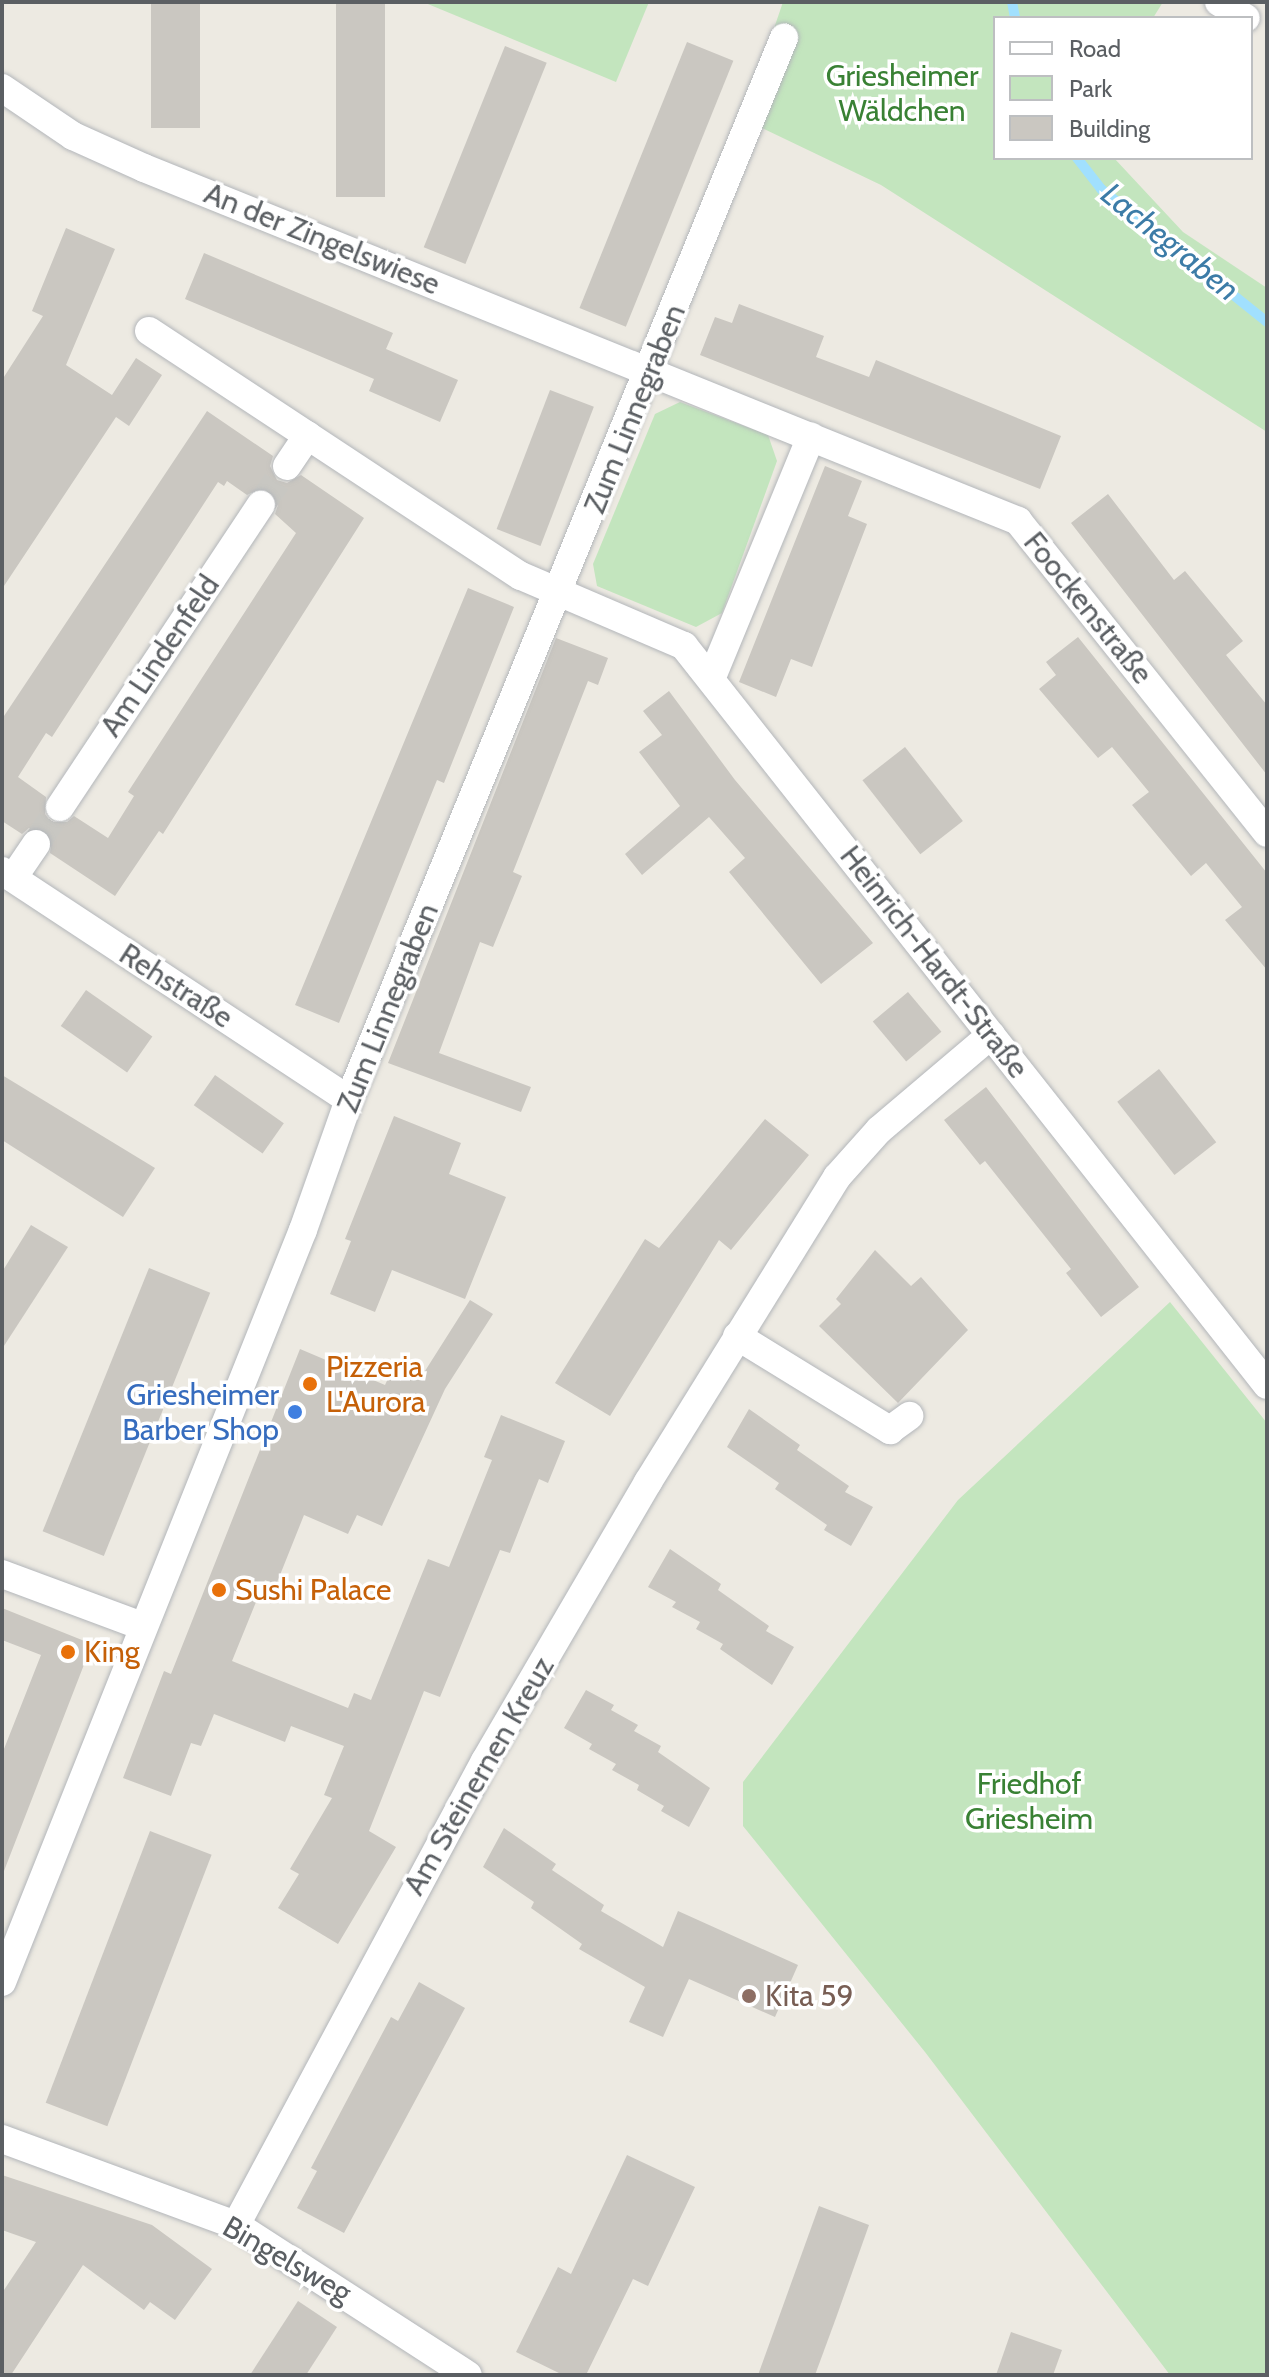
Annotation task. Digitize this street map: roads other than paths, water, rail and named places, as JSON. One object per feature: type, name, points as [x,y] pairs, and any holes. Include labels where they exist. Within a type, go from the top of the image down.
[{"type":"street","points":[[1219,2],[1243,16]]},
{"type":"street","name":"Zum Linnegraben","points":[[2,1982],[303,1230],[349,1100],[651,371],[784,38]]},
{"type":"street","name":"An der Zingelswiese","points":[[2,88],[73,136],[144,168],[651,371]]},
{"type":"street","points":[[149,331],[521,576],[559,593]]},
{"type":"street","name":"Foockenstraße","points":[[651,371],[1018,521],[1267,833]]},
{"type":"street","points":[[287,466],[308,435]]},
{"type":"street","points":[[712,677],[811,437]]},
{"type":"street","name":"Am Lindenfeld","points":[[60,807],[261,505]]},
{"type":"street","name":"Heinrich-Hardt-Straße","points":[[559,593],[684,646],[712,677],[1267,1385]]},
{"type":"street","points":[[7,875],[36,844]]},
{"type":"street","name":"Rehstraße","points":[[7,875],[349,1100]]},
{"type":"street","name":"Am Steinernen Kreuz","points":[[236,2225],[485,1761],[737,1336],[837,1177],[879,1130],[991,1035]]},
{"type":"street","points":[[737,1336],[890,1430],[909,1416]]},
{"type":"street","points":[[2,1574],[142,1626]]},
{"type":"street","name":"Bingelsweg","points":[[2,2139],[236,2225],[468,2375]]},
{"type":"waterway","name":"Lachegraben","points":[[1012,2],[1015,16]]},
{"type":"waterway","name":"Lachegraben","points":[[1079,160],[1101,189],[1267,322]]},
{"type":"tunnel","points":[[261,505],[287,466]]},
{"type":"tunnel","points":[[36,844],[60,807]]},
{"type":"place","name":"Pizzeria L'Aurora","points":[[310,1384]]},
{"type":"place","name":"Griesheimer Barber Shop","points":[[295,1412]]},
{"type":"place","name":"Sushi Palace","points":[[219,1590]]},
{"type":"place","name":"King","points":[[68,1652]]},
{"type":"place","name":"Kita 59","points":[[749,1996]]},
{"type":"park label","name":"Griesheimer Wäldchen","points":[[902,93]]},
{"type":"park label","name":"Friedhof Griesheim","points":[[1029,1801]]}]
